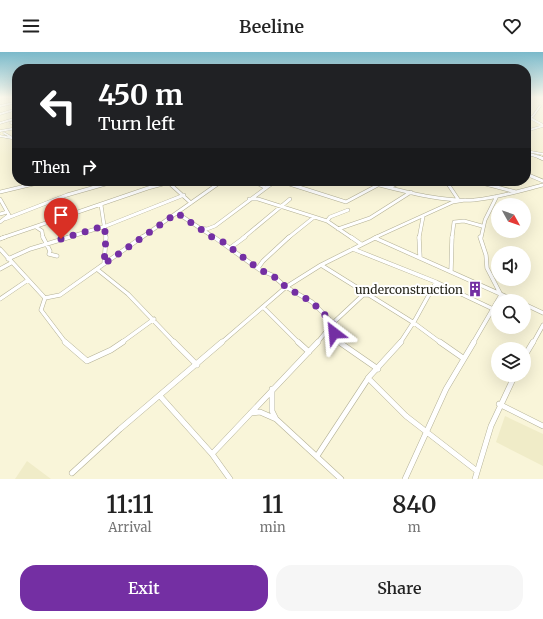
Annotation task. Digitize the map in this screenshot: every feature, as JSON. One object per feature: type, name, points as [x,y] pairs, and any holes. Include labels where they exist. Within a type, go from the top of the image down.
[{"type":"main road","points":[[531,154],[543,159]]},
{"type":"street","points":[[0,123],[12,119]]},
{"type":"street","points":[[531,119],[543,126]]},
{"type":"street","points":[[531,129],[543,126]]},
{"type":"street","points":[[0,131],[12,129]]},
{"type":"street","points":[[4,133],[11,136],[11,138]]},
{"type":"street","points":[[0,136],[11,138]]},
{"type":"street","points":[[531,153],[543,154]]},
{"type":"street","points":[[531,176],[543,181]]},
{"type":"street","points":[[385,186],[452,201],[497,196],[543,185]]},
{"type":"street","points":[[0,192],[25,186]]},
{"type":"street","points":[[0,222],[67,195],[98,186]]},
{"type":"street","points":[[0,238],[155,186]]},
{"type":"street","points":[[173,186],[191,202]]},
{"type":"street","points":[[0,249],[11,263],[45,298],[52,298],[60,295],[98,270],[104,264],[215,186]]},
{"type":"street","points":[[262,186],[266,188]]},
{"type":"street","points":[[198,228],[207,229],[215,226],[268,186]]},
{"type":"street","points":[[296,186],[346,202],[373,186]]},
{"type":"street","points":[[449,186],[458,200]]},
{"type":"street","points":[[494,186],[517,192]]},
{"type":"street","points":[[337,229],[370,218],[411,192]]},
{"type":"street","points":[[258,194],[258,199]]},
{"type":"street","points":[[8,259],[45,242],[104,226],[152,206],[184,195]]},
{"type":"street","points":[[497,196],[482,226],[480,240],[486,255],[487,268],[500,294]]},
{"type":"street","points":[[249,199],[258,199],[281,208],[327,221],[361,244]]},
{"type":"street","points":[[230,248],[281,208],[290,199]]},
{"type":"street","points":[[0,200],[9,216],[5,219]]},
{"type":"street","points":[[72,472],[286,287],[361,244],[423,217],[452,201],[465,200]]},
{"type":"street","points":[[101,205],[106,237],[104,264]]},
{"type":"street","points":[[327,221],[330,217],[348,210]]},
{"type":"street","points":[[0,214],[7,212]]},
{"type":"street","points":[[177,213],[230,248],[264,273],[272,275],[286,287],[312,302],[333,323],[338,340],[378,369]]},
{"type":"street","points":[[420,257],[419,239],[423,217]]},
{"type":"street","points":[[258,268],[263,261],[306,222],[314,218]]},
{"type":"street","points":[[451,271],[452,232],[454,222],[464,221],[482,226]]},
{"type":"street","points":[[36,227],[42,231],[42,236],[50,251],[49,254],[57,256]]},
{"type":"street","points":[[375,238],[451,271],[499,294]]},
{"type":"street","points":[[353,249],[436,282],[491,308]]},
{"type":"street","points":[[0,269],[11,263]]},
{"type":"street","points":[[322,265],[414,323],[463,358]]},
{"type":"street","points":[[98,270],[126,292],[154,319],[197,365]]},
{"type":"street","points":[[0,299],[28,280]]},
{"type":"street","points":[[317,456],[368,378],[378,369],[414,323],[436,282]]},
{"type":"street","points":[[212,454],[272,389],[309,352],[333,323],[363,296],[370,295]]},
{"type":"street","points":[[45,298],[41,310],[45,317],[57,333],[87,362],[111,350],[154,319]]},
{"type":"street","points":[[531,307],[543,313]]},
{"type":"street","points":[[263,308],[309,352]]},
{"type":"street","points":[[405,479],[437,406],[460,368],[463,358],[491,314]]},
{"type":"street","points":[[531,345],[543,325]]},
{"type":"street","points":[[368,378],[386,399],[426,433],[477,471]]},
{"type":"street","points":[[475,479],[487,433],[499,404],[511,382]]},
{"type":"street","points":[[272,389],[272,410],[276,419]]},
{"type":"street","points":[[160,396],[212,454],[230,479]]},
{"type":"street","points":[[499,404],[543,426]]},
{"type":"street","points":[[250,413],[260,412],[276,419],[341,479]]},
{"type":"shaded area","points":[[505,416],[543,434],[543,466],[496,442]]},
{"type":"shaded area","points":[[27,461],[51,479],[15,479]]},
{"type":"place","name":"underconstruction","points":[[475,289]]},
{"type":"route","points":[[61,239],[95,230],[104,226],[106,248],[104,264],[177,213],[215,239],[223,242],[264,273],[274,276],[286,287],[312,302],[319,311],[333,323],[334,333]]}]
